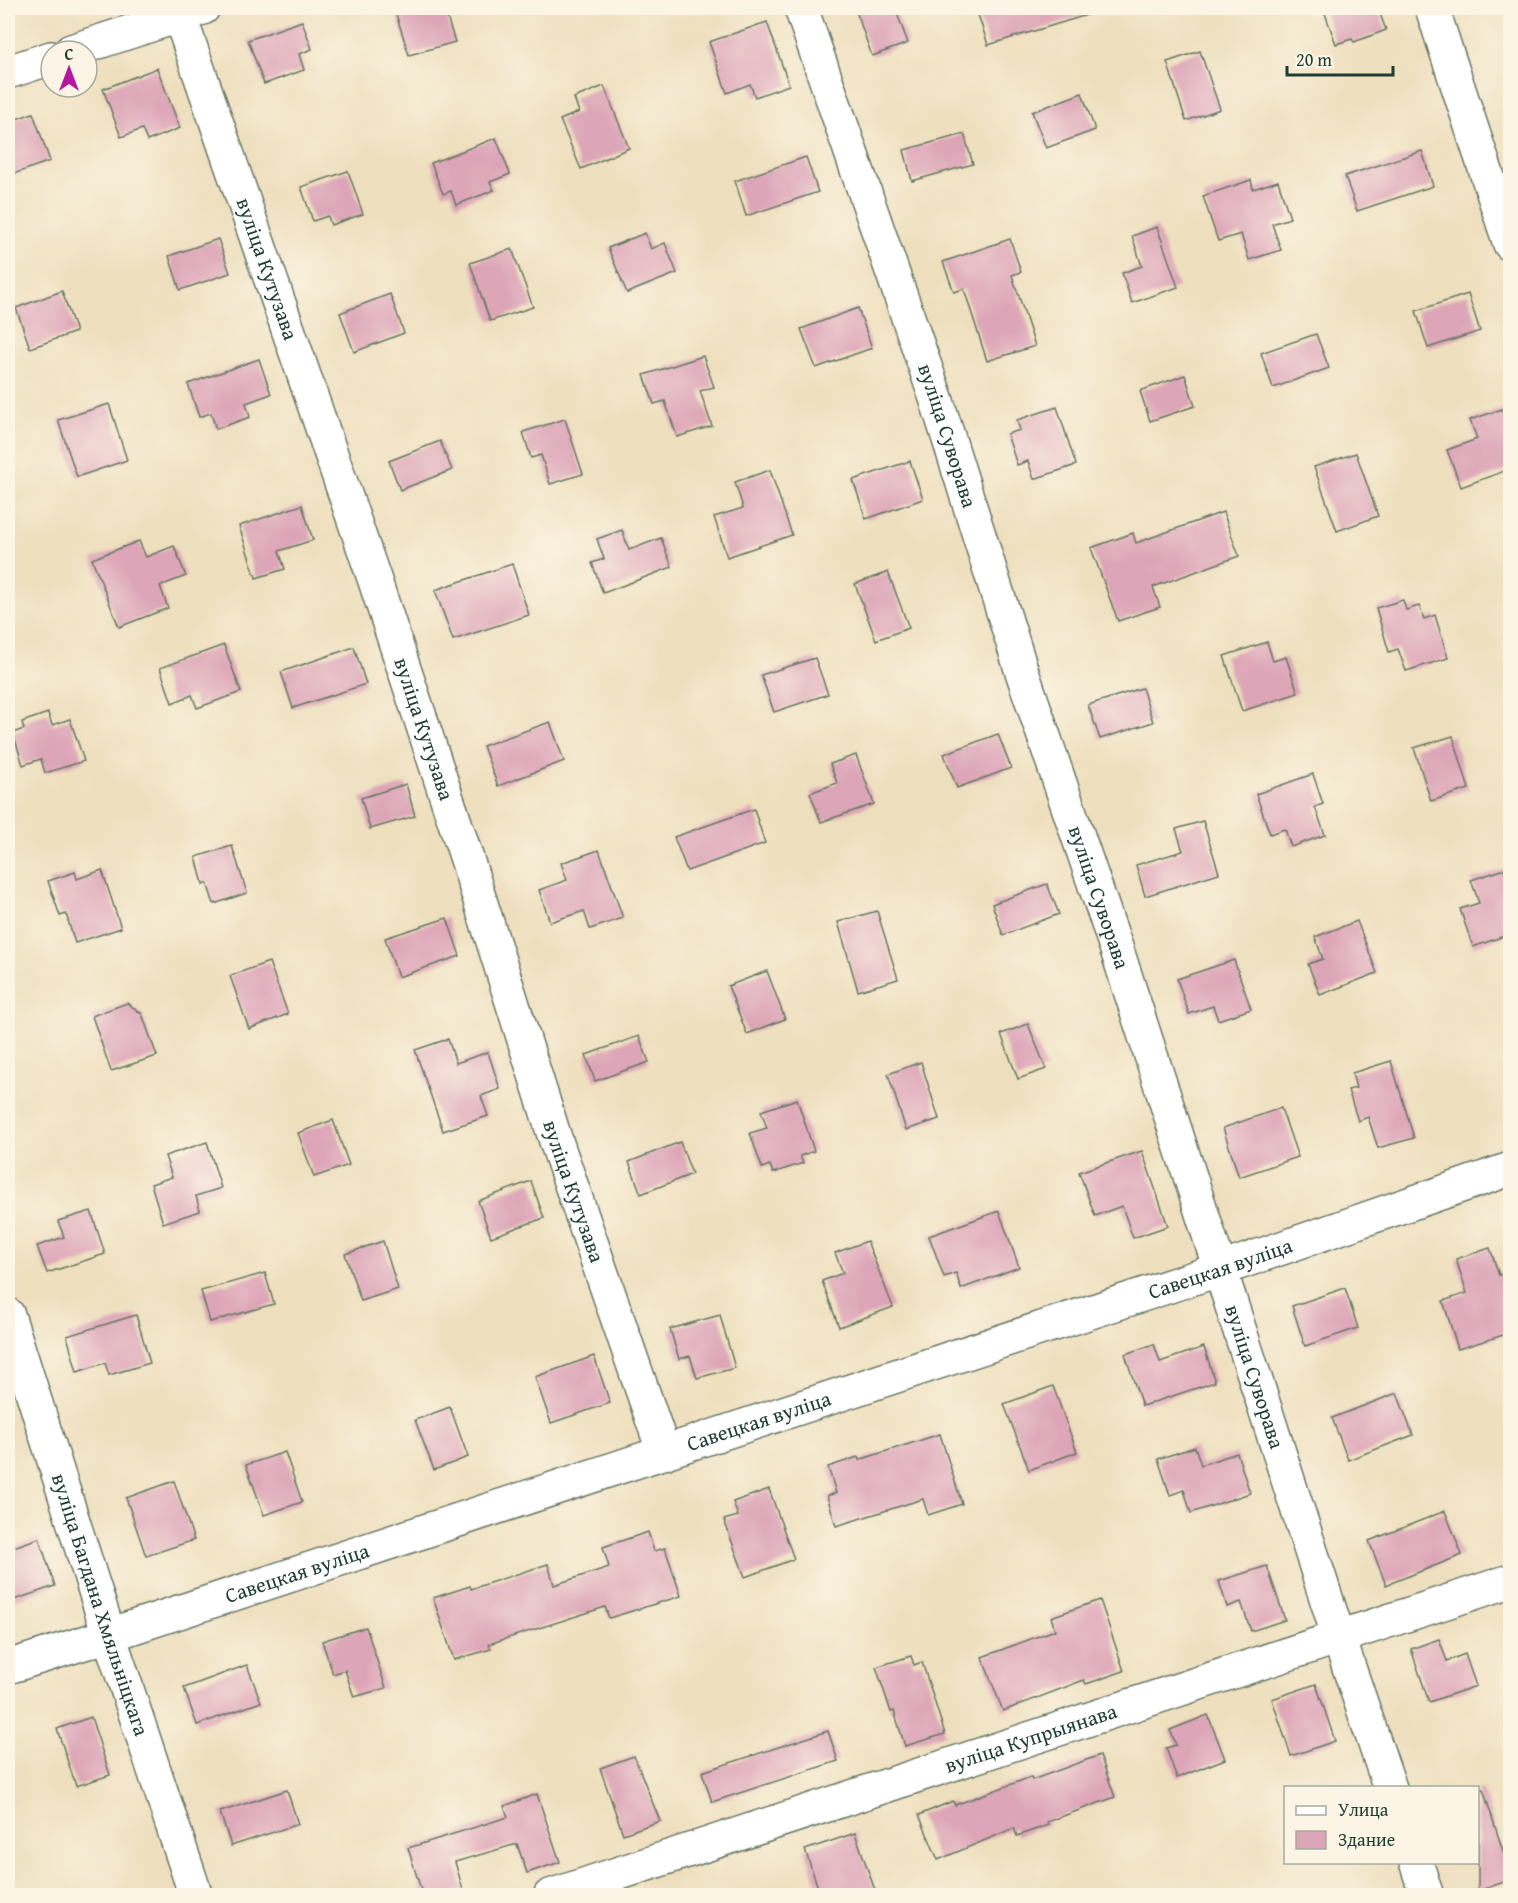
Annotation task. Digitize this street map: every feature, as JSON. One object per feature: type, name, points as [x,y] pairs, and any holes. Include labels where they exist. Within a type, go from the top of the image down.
[{"type":"street","name":"вуліца Суворава","points":[[801,8],[936,398],[1019,661],[1122,964],[1339,1638],[1389,1786]]},
{"type":"street","points":[[1432,8],[1510,244]]},
{"type":"street","points":[[99,41],[187,10]]},
{"type":"street","name":"вуліца Кутузава","points":[[187,10],[466,856],[555,1138],[664,1453]]},
{"type":"street","points":[[8,72],[39,62]]},
{"type":"street","name":"Савецкая вуліца","points":[[8,1667],[1221,1269],[1510,1169]]},
{"type":"street","name":"вуліца Багдана Хмяльніцкага","points":[[8,1315],[109,1635],[196,1896]]},
{"type":"street","name":"вуліца Купрыянава","points":[[550,1896],[1510,1581]]},
{"type":"street","points":[[1416,1864],[1427,1896]]},
{"type":"building","points":[[394,8],[444,8],[455,42],[409,55]]},
{"type":"building","points":[[855,8],[895,8],[908,43],[872,56]]},
{"type":"building","points":[[976,8],[1086,8],[1087,15],[988,45]]},
{"type":"building","points":[[1323,8],[1378,8],[1386,30],[1354,42],[1352,39],[1336,44]]},
{"type":"building","points":[[302,21],[312,49],[299,54],[304,70],[264,84],[248,40]]},
{"type":"building","points":[[767,22],[789,85],[755,97],[750,84],[727,93],[709,42]]},
{"type":"building","points":[[1200,51],[1220,109],[1186,121],[1167,62]]},
{"type":"building","points":[[157,68],[180,128],[147,141],[142,129],[121,137],[103,89]]},
{"type":"building","points":[[604,86],[629,148],[581,169],[560,120],[579,112],[574,98]]},
{"type":"building","points":[[1082,93],[1095,130],[1046,148],[1032,112]]},
{"type":"building","points":[[33,113],[50,161],[8,176],[8,122]]},
{"type":"building","points":[[964,134],[973,164],[912,181],[904,150]]},
{"type":"building","points":[[496,138],[510,174],[490,182],[494,190],[456,205],[451,191],[443,194],[431,163]]},
{"type":"building","points":[[1422,151],[1433,186],[1357,211],[1345,176]]},
{"type":"building","points":[[806,157],[818,192],[746,216],[735,181]]},
{"type":"building","points":[[348,171],[363,214],[331,225],[328,216],[313,221],[301,187]]},
{"type":"building","points":[[1251,180],[1253,189],[1278,181],[1290,218],[1272,224],[1281,250],[1249,260],[1241,234],[1218,241],[1203,196]]},
{"type":"building","points":[[1157,227],[1178,287],[1132,303],[1122,273],[1142,266],[1132,236]]},
{"type":"building","points":[[645,233],[651,249],[665,243],[677,273],[627,293],[608,248]]},
{"type":"building","points":[[218,239],[230,273],[180,290],[169,256]]},
{"type":"building","points":[[1010,239],[1021,272],[1012,275],[1035,346],[987,361],[964,289],[954,292],[943,262]]},
{"type":"building","points":[[512,249],[533,307],[490,321],[470,263]]},
{"type":"building","points":[[62,291],[76,332],[30,348],[16,308]]},
{"type":"building","points":[[390,294],[404,333],[354,352],[340,313]]},
{"type":"building","points":[[1468,294],[1480,331],[1428,348],[1416,311]]},
{"type":"building","points":[[858,308],[872,348],[816,368],[801,329]]},
{"type":"building","points":[[1316,334],[1329,368],[1273,388],[1261,353]]},
{"type":"building","points":[[703,356],[714,387],[700,391],[712,426],[677,437],[665,401],[654,404],[644,375]]},
{"type":"building","points":[[259,359],[271,394],[246,403],[250,417],[216,429],[211,413],[199,417],[188,384]]},
{"type":"building","points":[[1185,375],[1195,406],[1150,421],[1140,391]]},
{"type":"building","points":[[109,404],[127,460],[77,477],[58,420]]},
{"type":"building","points":[[1057,407],[1076,465],[1034,479],[1028,461],[1017,465],[1007,434],[1020,430],[1017,420]]},
{"type":"building","points":[[1502,409],[1510,432],[1510,469],[1461,487],[1447,450],[1477,439],[1470,420]]},
{"type":"building","points":[[565,419],[583,474],[550,484],[541,455],[531,458],[523,432]]},
{"type":"building","points":[[440,441],[452,470],[400,490],[389,461]]},
{"type":"building","points":[[1356,453],[1378,516],[1337,531],[1314,467]]},
{"type":"building","points":[[910,461],[923,499],[866,519],[853,480]]},
{"type":"building","points":[[770,470],[792,535],[727,557],[714,517],[743,508],[735,482]]},
{"type":"building","points":[[302,505],[313,540],[279,551],[285,569],[256,578],[239,526]]},
{"type":"building","points":[[1223,512],[1239,556],[1153,587],[1160,607],[1118,621],[1091,548],[1133,533],[1136,543]]},
{"type":"building","points":[[622,530],[629,550],[661,538],[672,567],[603,593],[592,563],[604,559],[597,539]]},
{"type":"building","points":[[139,541],[146,557],[174,546],[186,576],[160,586],[168,608],[119,627],[92,559]]},
{"type":"building","points":[[512,564],[529,615],[453,640],[435,590]]},
{"type":"building","points":[[888,572],[909,628],[876,640],[855,584]]},
{"type":"building","points":[[1403,600],[1406,610],[1419,606],[1424,619],[1435,615],[1448,658],[1406,671],[1398,649],[1389,652],[1376,608]]},
{"type":"building","points":[[1267,642],[1273,661],[1286,657],[1298,693],[1242,711],[1224,656]]},
{"type":"building","points":[[224,645],[241,692],[197,708],[192,695],[172,703],[160,668]]},
{"type":"building","points":[[354,647],[366,684],[293,708],[281,672]]},
{"type":"building","points":[[815,658],[828,694],[774,712],[761,675]]},
{"type":"building","points":[[1142,688],[1153,722],[1100,739],[1088,705]]},
{"type":"building","points":[[48,713],[52,725],[70,719],[84,761],[45,773],[41,759],[23,765],[13,733],[24,729],[22,722]]},
{"type":"building","points":[[550,722],[564,761],[498,786],[483,746]]},
{"type":"building","points":[[998,734],[1011,768],[957,788],[944,754]]},
{"type":"building","points":[[1453,736],[1469,789],[1431,801],[1414,748]]},
{"type":"building","points":[[856,755],[874,804],[821,822],[810,793],[837,783],[830,764]]},
{"type":"building","points":[[1313,774],[1323,804],[1315,807],[1325,835],[1291,847],[1285,829],[1270,834],[1256,794]]},
{"type":"building","points":[[406,784],[415,816],[370,829],[361,798]]},
{"type":"building","points":[[754,809],[765,843],[687,871],[674,837]]},
{"type":"building","points":[[1203,821],[1219,873],[1145,896],[1136,865],[1183,851],[1176,829]]},
{"type":"building","points":[[232,846],[247,893],[214,904],[207,883],[203,884],[196,857]]},
{"type":"building","points":[[599,850],[623,918],[590,929],[584,911],[550,922],[539,890],[567,880],[561,863]]},
{"type":"building","points":[[1505,869],[1510,884],[1510,934],[1473,947],[1460,909],[1479,903],[1471,880]]},
{"type":"building","points":[[102,870],[121,928],[75,943],[66,914],[60,916],[48,881],[75,872],[77,879]]},
{"type":"building","points":[[1047,884],[1059,914],[1003,935],[992,904]]},
{"type":"building","points":[[877,911],[898,979],[858,991],[838,922]]},
{"type":"building","points":[[447,918],[460,956],[398,977],[385,938]]},
{"type":"building","points":[[1357,921],[1377,973],[1320,995],[1308,964],[1323,959],[1315,937]]},
{"type":"building","points":[[1234,960],[1251,1009],[1218,1020],[1213,1006],[1189,1014],[1177,979]]},
{"type":"building","points":[[269,962],[288,1014],[249,1029],[230,976]]},
{"type":"building","points":[[767,971],[785,1019],[747,1034],[728,986]]},
{"type":"building","points":[[127,1003],[142,1014],[157,1056],[111,1071],[92,1016]]},
{"type":"building","points":[[1028,1024],[1046,1069],[1018,1079],[1001,1034]]},
{"type":"building","points":[[639,1036],[649,1062],[595,1081],[586,1055]]},
{"type":"building","points":[[448,1039],[456,1063],[488,1052],[500,1089],[481,1096],[488,1116],[443,1131],[415,1050]]},
{"type":"building","points":[[1391,1061],[1414,1138],[1378,1148],[1368,1117],[1358,1121],[1348,1090],[1356,1088],[1352,1073]]},
{"type":"building","points":[[921,1062],[939,1119],[906,1130],[888,1074]]},
{"type":"building","points":[[797,1099],[814,1151],[800,1156],[803,1163],[773,1173],[770,1165],[762,1168],[750,1133],[767,1128],[761,1111]]},
{"type":"building","points":[[1281,1108],[1298,1157],[1239,1177],[1223,1128]]},
{"type":"building","points":[[333,1120],[349,1165],[314,1177],[298,1133]]},
{"type":"building","points":[[207,1142],[221,1188],[196,1196],[200,1211],[163,1223],[151,1184],[172,1177],[165,1156]]},
{"type":"building","points":[[680,1142],[692,1174],[641,1194],[629,1162]]},
{"type":"building","points":[[1142,1151],[1168,1226],[1133,1238],[1122,1206],[1095,1216],[1079,1172]]},
{"type":"building","points":[[531,1181],[544,1218],[491,1237],[478,1201]]},
{"type":"building","points":[[91,1211],[105,1254],[47,1273],[37,1246],[64,1237],[58,1221]]},
{"type":"building","points":[[999,1211],[1019,1267],[961,1289],[956,1273],[944,1277],[929,1236]]},
{"type":"building","points":[[383,1241],[398,1289],[361,1301],[345,1254]]},
{"type":"building","points":[[867,1241],[893,1307],[839,1327],[822,1281],[843,1273],[835,1253]]},
{"type":"building","points":[[1490,1248],[1499,1275],[1510,1272],[1510,1333],[1458,1349],[1443,1301],[1467,1293],[1456,1259]]},
{"type":"building","points":[[265,1273],[274,1304],[210,1322],[201,1291]]},
{"type":"building","points":[[1345,1288],[1358,1328],[1305,1346],[1292,1306]]},
{"type":"building","points":[[136,1315],[150,1363],[109,1375],[105,1363],[77,1372],[67,1336]]},
{"type":"building","points":[[720,1315],[735,1368],[697,1378],[690,1356],[679,1359],[670,1329]]},
{"type":"building","points":[[1154,1344],[1160,1362],[1204,1347],[1215,1382],[1142,1406],[1125,1354]]},
{"type":"building","points":[[594,1356],[610,1403],[551,1423],[535,1377]]},
{"type":"building","points":[[1053,1386],[1077,1452],[1029,1470],[1004,1404]]},
{"type":"building","points":[[1397,1393],[1413,1435],[1348,1460],[1332,1418]]},
{"type":"building","points":[[450,1407],[468,1457],[434,1470],[415,1420]]},
{"type":"building","points":[[940,1434],[962,1504],[928,1515],[923,1499],[836,1526],[827,1496],[836,1493],[828,1467],[858,1457],[859,1460]]},
{"type":"building","points":[[1195,1447],[1201,1465],[1237,1453],[1250,1493],[1191,1513],[1184,1490],[1170,1495],[1158,1459]]},
{"type":"building","points":[[285,1452],[302,1502],[264,1515],[246,1465]]},
{"type":"building","points":[[174,1481],[194,1540],[146,1556],[126,1498]]},
{"type":"building","points":[[769,1489],[794,1559],[745,1577],[724,1520],[738,1516],[733,1502]]},
{"type":"building","points":[[1445,1511],[1462,1555],[1386,1585],[1369,1541]]},
{"type":"building","points":[[648,1532],[654,1551],[665,1548],[681,1596],[609,1618],[605,1607],[489,1644],[491,1649],[454,1660],[433,1598],[470,1586],[471,1589],[548,1564],[554,1585],[609,1567],[603,1547]]},
{"type":"building","points":[[39,1538],[55,1586],[8,1602],[8,1549]]},
{"type":"building","points":[[1267,1566],[1285,1620],[1251,1631],[1241,1602],[1227,1607],[1219,1581]]},
{"type":"building","points":[[1100,1600],[1124,1671],[1086,1684],[1084,1680],[1003,1711],[982,1657],[1055,1630],[1051,1617]]},
{"type":"building","points":[[366,1627],[386,1688],[354,1697],[345,1670],[333,1674],[322,1641]]},
{"type":"building","points":[[1439,1639],[1447,1661],[1465,1654],[1476,1686],[1429,1702],[1411,1649]]},
{"type":"building","points":[[911,1656],[914,1665],[922,1662],[945,1734],[905,1746],[876,1667]]},
{"type":"building","points":[[247,1665],[261,1702],[197,1725],[184,1688]]},
{"type":"building","points":[[1316,1684],[1335,1741],[1291,1756],[1272,1699]]},
{"type":"building","points":[[1208,1715],[1225,1759],[1177,1778],[1166,1748],[1176,1745],[1170,1730]]},
{"type":"building","points":[[91,1717],[110,1775],[76,1786],[57,1729]]},
{"type":"building","points":[[828,1731],[838,1761],[712,1802],[702,1772]]},
{"type":"building","points":[[1100,1755],[1115,1797],[1047,1822],[1048,1825],[1017,1836],[1014,1828],[938,1860],[919,1815],[953,1801],[955,1805]]},
{"type":"building","points":[[634,1756],[660,1821],[623,1834],[600,1768]]},
{"type":"building","points":[[1483,1789],[1510,1873],[1510,1880],[1478,1891],[1479,1864],[1479,1790]]},
{"type":"building","points":[[287,1790],[298,1824],[231,1846],[220,1812]]},
{"type":"building","points":[[537,1794],[560,1862],[527,1873],[517,1844],[455,1862],[463,1890],[444,1896],[423,1896],[408,1848],[508,1817],[504,1806]]},
{"type":"building","points":[[855,1833],[877,1896],[821,1896],[805,1850]]}]
